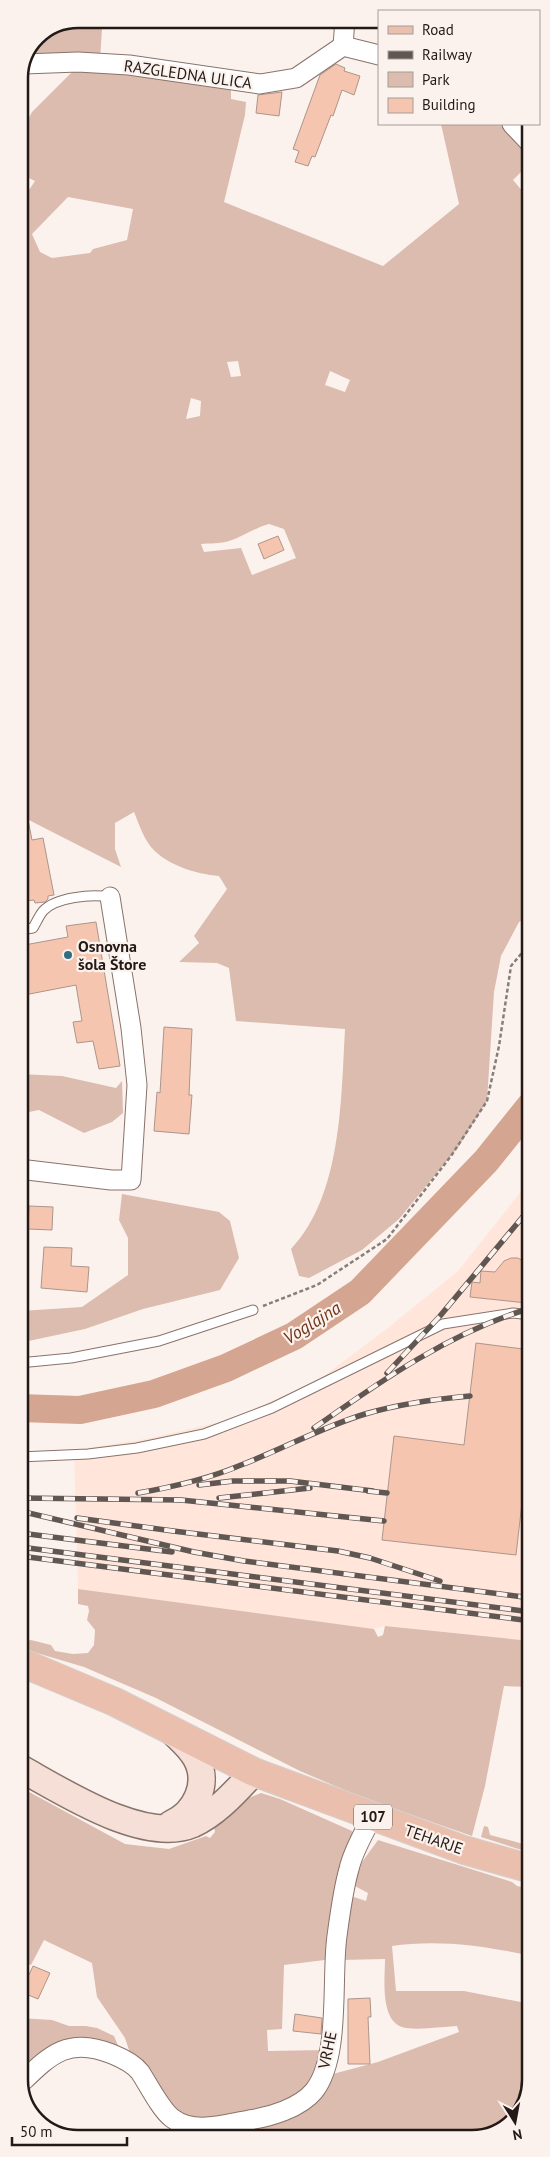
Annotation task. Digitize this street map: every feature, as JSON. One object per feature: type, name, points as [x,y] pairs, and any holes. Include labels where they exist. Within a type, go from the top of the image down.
[{"type":"main road","name":"107","points":[[28,1665],[115,1702],[254,1772]]},
{"type":"main road","name":"TEHARJE","points":[[254,1772],[464,1850],[522,1866]]},
{"type":"street","points":[[345,28],[343,46],[378,55]]},
{"type":"street","name":"RAZGLEDNA ULICA","points":[[29,64],[78,62],[129,64],[260,84],[296,78],[343,46]]},
{"type":"street","points":[[513,125],[522,134]]},
{"type":"street","points":[[28,1171],[111,1180],[132,1180],[136,1084],[131,1028],[110,897]]},
{"type":"street","points":[[156,1828],[166,1826],[185,1817],[192,1810],[200,1789],[200,1769],[196,1758],[171,1730]]},
{"type":"street","points":[[28,1772],[76,1799],[131,1823],[156,1828],[179,1828],[201,1819],[232,1796],[254,1772]]},
{"type":"street","name":"VRHE","points":[[28,2076],[58,2051],[75,2047],[94,2047],[122,2058],[138,2070],[172,2118],[189,2126],[208,2127],[258,2118],[297,2103],[313,2091],[328,2061],[335,1998],[336,1938],[349,1867],[372,1817]]},
{"type":"lane","points":[[28,929],[33,928],[43,911],[55,903],[96,895],[110,897]]},
{"type":"lane","points":[[28,1362],[71,1358],[159,1341],[252,1310]]},
{"type":"lane","points":[[28,1457],[88,1454],[137,1448],[204,1434],[272,1408],[443,1324],[513,1313],[522,1314]]},
{"type":"path","points":[[252,1310],[317,1285],[387,1238],[451,1156],[487,1101],[499,1046],[511,966],[522,953]]},
{"type":"shaded area","points":[[522,1190],[522,1640],[385,1626],[374,1629],[78,1589],[74,1450],[146,1439],[225,1421],[316,1382],[389,1327],[458,1271]]},
{"type":"green space","points":[[67,28],[108,28],[102,29],[100,60],[30,60],[42,42],[58,31]]},
{"type":"green space","points":[[78,66],[231,84],[231,99],[246,102],[245,115],[224,202],[383,266],[459,204],[441,125],[511,125],[522,137],[522,171],[513,180],[522,191],[522,920],[519,922],[501,956],[494,992],[487,1101],[459,1146],[399,1219],[362,1250],[309,1278],[299,1276],[291,1249],[308,1227],[320,1202],[329,1174],[336,1145],[340,1115],[345,1029],[236,1021],[229,968],[217,963],[179,962],[199,943],[194,936],[227,889],[219,876],[182,868],[157,853],[146,839],[134,812],[115,823],[115,849],[121,867],[28,820],[28,192],[35,181],[28,178],[28,120],[32,112]],"holes":[[[68,197],[133,209],[127,240],[93,249],[90,253],[52,258],[40,252],[32,234]],[[238,361],[241,376],[231,377],[227,362]],[[330,371],[350,380],[345,392],[325,385]],[[191,398],[201,401],[200,416],[186,419]],[[269,524],[284,529],[296,558],[252,575],[241,548],[204,552],[201,544],[229,541]]]},
{"type":"green space","points":[[28,1074],[62,1076],[116,1088],[122,1081],[123,1113],[112,1122],[84,1133],[39,1110],[28,1112]]},
{"type":"green space","points":[[122,1194],[219,1212],[230,1221],[239,1258],[220,1290],[143,1309],[85,1329],[28,1341],[28,1311],[82,1307],[128,1275],[128,1238],[119,1220]]},
{"type":"green space","points":[[78,1589],[374,1629],[378,1637],[383,1635],[385,1626],[522,1640],[522,1687],[504,1686],[485,1786],[472,1836],[363,1798],[300,1771],[156,1698],[84,1667],[28,1650],[28,1641],[31,1640],[51,1645],[55,1651],[73,1654],[88,1653],[94,1645],[95,1630],[87,1620],[88,1606],[78,1604]]},
{"type":"green space","points":[[28,1791],[125,1844],[169,1849],[206,1836],[210,1838],[215,1832],[214,1827],[226,1820],[246,1799],[261,1793],[280,1799],[352,1831],[353,1839],[333,1959],[284,1965],[282,2029],[267,2030],[268,2051],[326,2050],[315,2078],[290,2102],[212,2123],[178,2117],[131,2056],[125,2038],[97,1997],[92,1963],[44,1940],[31,1965],[28,1964]]},
{"type":"green space","points":[[484,1826],[488,1827],[490,1835],[522,1844],[522,1850],[481,1837]]},
{"type":"green space","points":[[378,1840],[512,1882],[522,1887],[522,1954],[497,1949],[444,1943],[392,1946],[396,1991],[464,1991],[522,2002],[522,2086],[520,2097],[490,2097],[490,2127],[483,2129],[221,2129],[262,2121],[329,2075],[378,2062],[459,2032],[457,2026],[418,2029],[397,2025],[391,2018],[385,1999],[385,1959],[341,1960],[351,1896],[366,1901],[368,1893],[353,1885],[357,1869]]},
{"type":"green space","points":[[28,2018],[52,2020],[69,2026],[97,2028],[114,2036],[119,2048],[95,2043],[28,2072]]},
{"type":"building","points":[[336,64],[345,68],[344,71],[360,76],[354,95],[342,90],[315,157],[312,156],[308,166],[295,162],[299,151],[293,149],[320,75]]},
{"type":"building","points":[[282,92],[279,116],[256,113],[258,95]]},
{"type":"building","points":[[278,536],[284,550],[264,559],[258,544]]},
{"type":"building","points":[[28,819],[32,840],[43,838],[54,895],[48,896],[45,902],[35,903],[34,900],[28,901]]},
{"type":"building","points":[[96,922],[120,1066],[99,1069],[93,1041],[77,1043],[73,1022],[82,1021],[76,985],[28,994],[28,944],[68,937],[66,926]]},
{"type":"building","points":[[164,1027],[192,1029],[189,1095],[192,1095],[189,1134],[154,1131],[157,1092],[160,1093]]},
{"type":"building","points":[[29,1206],[53,1207],[52,1230],[28,1229]]},
{"type":"building","points":[[44,1247],[72,1248],[71,1266],[89,1267],[87,1292],[41,1288]]},
{"type":"building","points":[[511,1258],[522,1260],[522,1302],[470,1297],[472,1282],[480,1283],[481,1271],[495,1272],[504,1261]]},
{"type":"building","points":[[476,1343],[522,1349],[522,1503],[516,1555],[382,1540],[394,1436],[464,1445]]},
{"type":"building","points":[[33,1966],[50,1973],[38,1999],[28,1995],[28,1977]]},
{"type":"building","points":[[370,1998],[371,2017],[368,2017],[370,2064],[348,2064],[348,1999]]},
{"type":"building","points":[[295,2014],[322,2018],[321,2034],[293,2031]]},
{"type":"waterway","name":"Voglajna","points":[[28,1408],[80,1410],[154,1394],[226,1368],[294,1336],[360,1292],[486,1161],[522,1116]]},
{"type":"railway","points":[[387,1373],[440,1316],[522,1218]]},
{"type":"railway","points":[[314,1428],[365,1392],[418,1359],[473,1330],[522,1311]]},
{"type":"railway","points":[[138,1493],[177,1485],[229,1470],[333,1425],[365,1414],[417,1402],[470,1396]]},
{"type":"railway","points":[[199,1485],[233,1481],[290,1481],[373,1491]]},
{"type":"railway","points":[[219,1498],[310,1488]]},
{"type":"railway","points":[[368,1491],[387,1493]]},
{"type":"railway","points":[[28,1498],[181,1500],[384,1521]]},
{"type":"railway","points":[[28,1513],[194,1552],[244,1561],[522,1597]]},
{"type":"railway","points":[[77,1518],[338,1551],[370,1558],[440,1581]]},
{"type":"railway","points":[[28,1534],[172,1552]]},
{"type":"railway","points":[[28,1548],[522,1611]]},
{"type":"railway","points":[[28,1557],[522,1620]]},
{"type":"place","name":"Osnovna šola Štore","points":[[68,955]]}]
